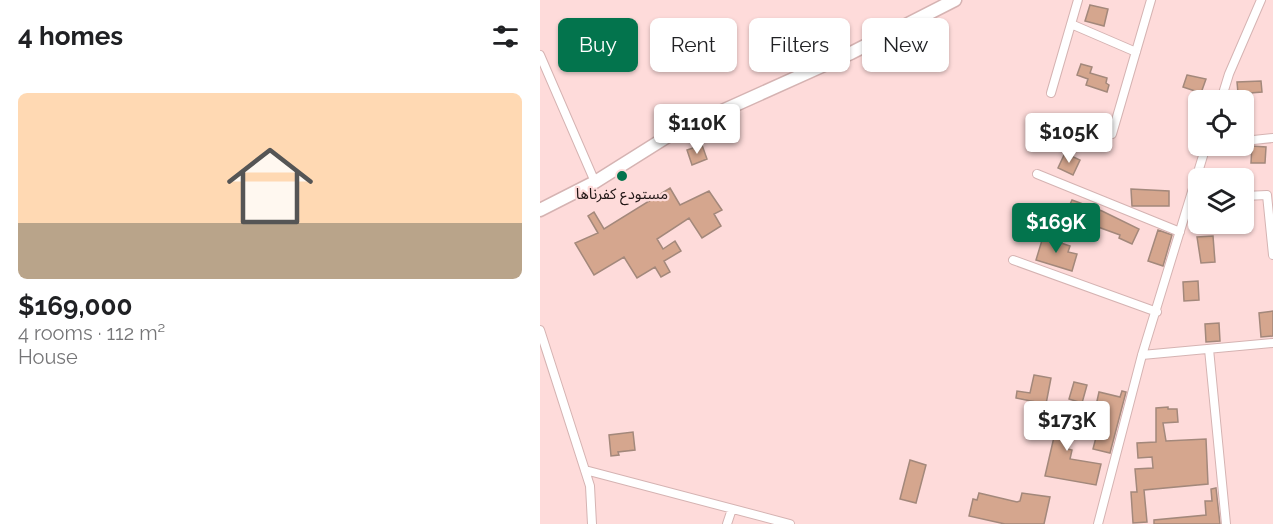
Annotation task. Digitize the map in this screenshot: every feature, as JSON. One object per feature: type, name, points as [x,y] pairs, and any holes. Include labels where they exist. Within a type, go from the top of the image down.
[{"type":"highway","points":[[540,210],[595,182],[673,133],[851,52],[954,0]]},
{"type":"street","points":[[1051,93],[1078,0]]},
{"type":"street","points":[[1112,134],[1151,0]]},
{"type":"street","points":[[1224,90],[1261,0]]},
{"type":"street","points":[[1071,24],[1136,52]]},
{"type":"street","points":[[540,55],[595,182]]},
{"type":"street","points":[[1254,140],[1273,138]]},
{"type":"street","points":[[1037,174],[1180,232]]},
{"type":"street","points":[[1254,196],[1267,195],[1273,255]]},
{"type":"street","points":[[1098,524],[1142,355],[1188,213]]},
{"type":"street","points":[[1013,260],[1157,312]]},
{"type":"street","points":[[540,330],[590,486],[592,524]]},
{"type":"street","points":[[1142,355],[1273,343]]},
{"type":"street","points":[[1209,348],[1226,524]]},
{"type":"street","points":[[585,470],[732,509],[767,521],[790,524]]},
{"type":"street","points":[[727,524],[732,509]]},
{"type":"building","points":[[1090,5],[1108,9],[1104,26],[1085,21]]},
{"type":"building","points":[[1081,64],[1092,67],[1090,73],[1107,78],[1106,83],[1109,85],[1107,92],[1086,85],[1088,79],[1077,75]]},
{"type":"building","points":[[1187,75],[1206,79],[1202,90],[1183,87]]},
{"type":"building","points":[[1261,81],[1262,92],[1238,90],[1237,82]]},
{"type":"building","points":[[702,145],[707,159],[692,165],[687,150]]},
{"type":"building","points":[[1254,146],[1266,147],[1265,163],[1251,163]]},
{"type":"building","points":[[1065,153],[1080,160],[1073,175],[1058,168]]},
{"type":"building","points":[[670,188],[680,205],[709,191],[722,210],[714,214],[721,226],[702,238],[689,218],[657,239],[663,249],[675,241],[681,251],[664,261],[670,272],[661,277],[655,267],[637,278],[624,257],[594,275],[575,243],[598,233],[588,216],[594,212],[604,229]]},
{"type":"building","points":[[1131,189],[1169,191],[1169,206],[1132,206]]},
{"type":"building","points":[[1072,200],[1102,211],[1139,229],[1132,244],[1119,238],[1120,235],[1065,215]]},
{"type":"building","points":[[1158,230],[1172,235],[1163,266],[1148,261]]},
{"type":"building","points":[[1213,236],[1215,262],[1201,263],[1197,237]]},
{"type":"building","points":[[1043,237],[1070,246],[1068,252],[1077,254],[1072,271],[1036,260]]},
{"type":"building","points":[[1198,281],[1199,300],[1184,301],[1183,282]]},
{"type":"building","points":[[1273,311],[1273,336],[1261,337],[1259,313]]},
{"type":"building","points":[[1219,323],[1220,341],[1206,342],[1205,324]]},
{"type":"building","points":[[1034,375],[1051,378],[1046,404],[1016,398],[1017,391],[1030,393]]},
{"type":"building","points":[[1074,382],[1087,385],[1082,403],[1069,399]]},
{"type":"building","points":[[1122,391],[1126,392],[1110,453],[1093,449],[1100,422],[1104,423],[1106,413],[1095,410],[1099,392],[1120,397]]},
{"type":"building","points":[[1168,407],[1168,409],[1177,409],[1178,422],[1163,423],[1166,441],[1206,439],[1208,484],[1144,490],[1147,522],[1133,523],[1131,492],[1137,492],[1135,469],[1153,468],[1152,457],[1138,458],[1137,443],[1156,442],[1156,408]]},
{"type":"building","points":[[1049,411],[1077,418],[1068,449],[1072,450],[1070,459],[1101,464],[1096,485],[1045,476],[1054,437],[1042,434]]},
{"type":"building","points":[[633,432],[635,450],[618,452],[619,455],[611,456],[609,435]]},
{"type":"building","points":[[910,460],[926,465],[916,503],[900,499]]},
{"type":"building","points":[[1216,488],[1220,524],[1154,524],[1154,520],[1206,515],[1205,501],[1212,501],[1211,489]]},
{"type":"building","points":[[979,493],[1017,502],[1020,501],[1022,493],[1050,497],[1044,524],[1005,524],[969,516],[973,499],[977,500]]},
{"type":"place","name":"مستودع كفرناها","points":[[622,176]]}]
